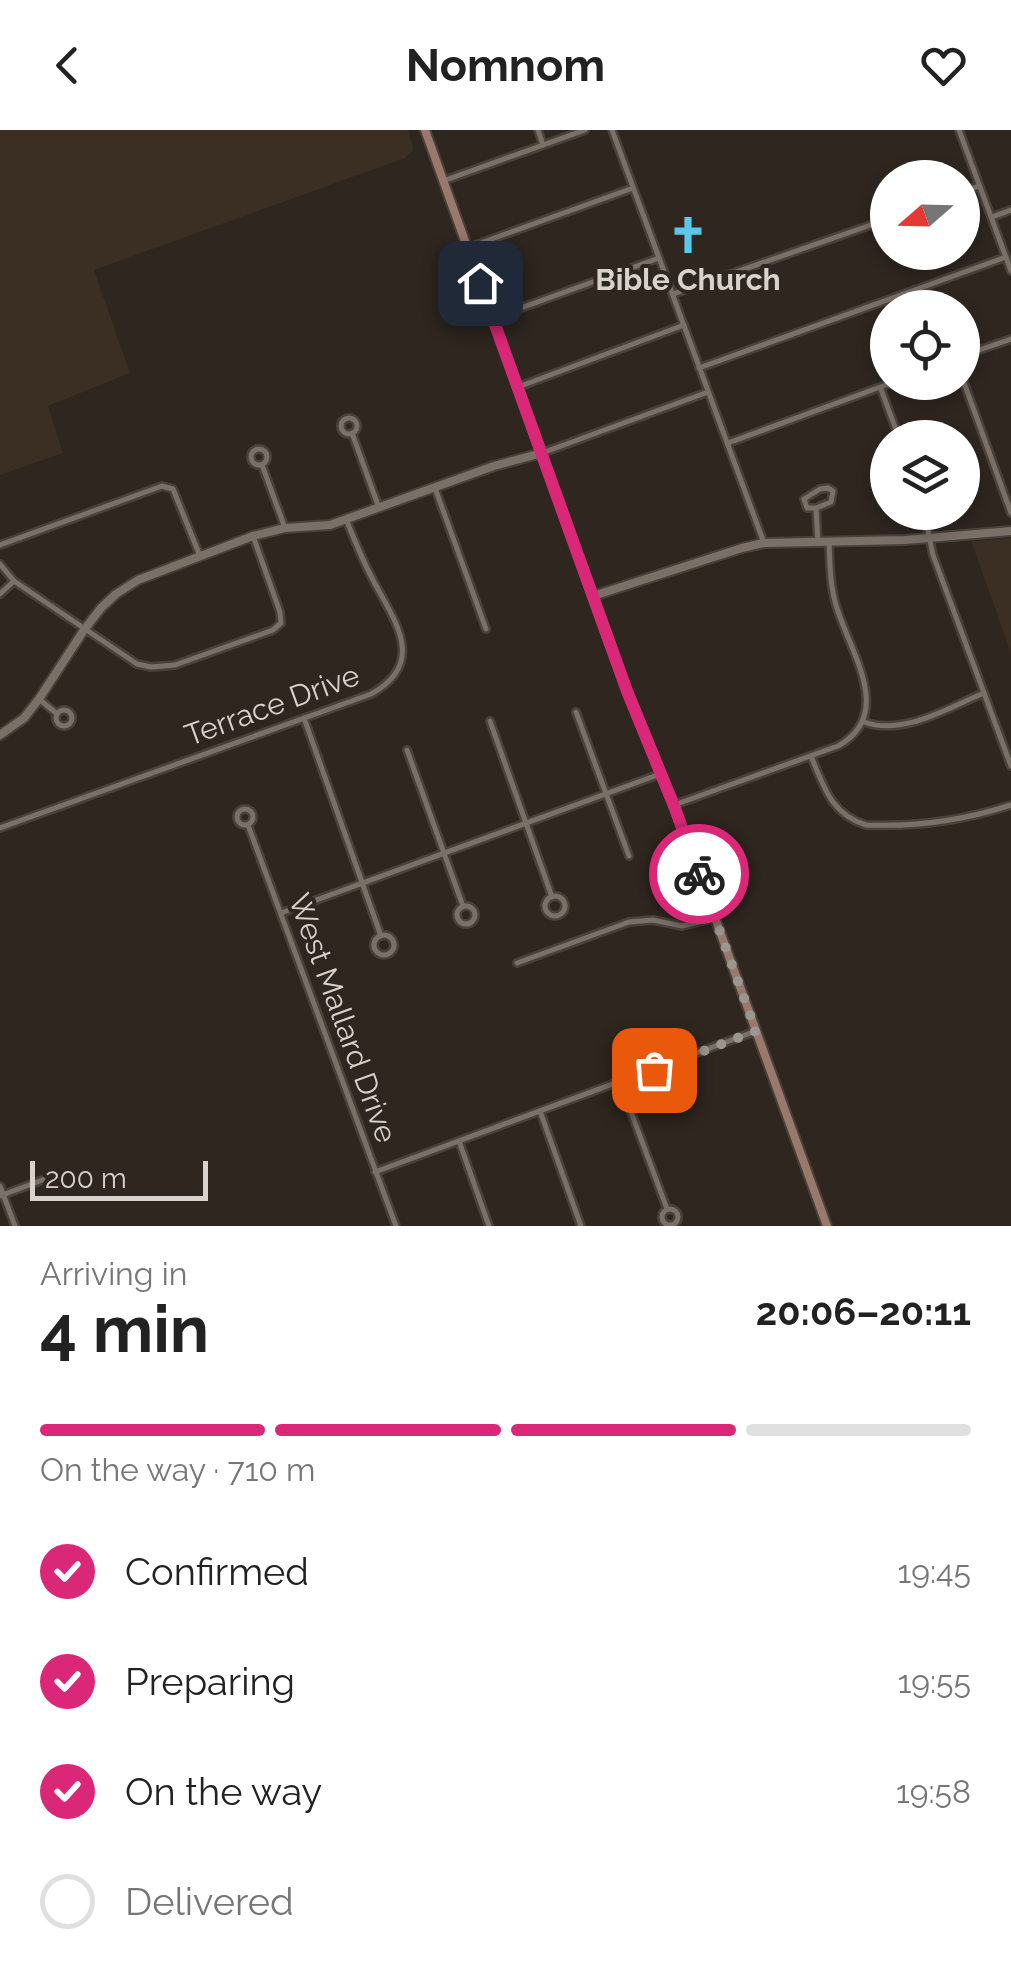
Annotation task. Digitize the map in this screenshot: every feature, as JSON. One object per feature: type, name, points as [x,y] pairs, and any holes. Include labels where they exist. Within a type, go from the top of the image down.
[{"type":"main road","points":[[425,130],[627,691],[674,806],[827,1226]]},
{"type":"street","points":[[538,130],[543,146]]},
{"type":"street","points":[[444,181],[586,130]]},
{"type":"street","points":[[612,130],[764,543]]},
{"type":"street","points":[[959,130],[970,160]]},
{"type":"street","points":[[467,248],[633,188]]},
{"type":"street","points":[[980,188],[1011,271]]},
{"type":"street","points":[[992,217],[1011,210]]},
{"type":"street","points":[[674,294],[870,224]]},
{"type":"street","points":[[492,318],[659,258]]},
{"type":"street","points":[[699,368],[1006,258]]},
{"type":"street","points":[[518,387],[684,325]]},
{"type":"street","points":[[980,350],[1011,339]]},
{"type":"street","points":[[0,735],[24,718],[84,630],[116,594],[138,580],[253,536],[285,528],[317,527],[380,508],[708,392]]},
{"type":"street","points":[[728,443],[870,392]]},
{"type":"street","points":[[971,400],[1011,513]]},
{"type":"street","points":[[352,433],[380,508]]},
{"type":"street","points":[[262,465],[285,528]]},
{"type":"street","points":[[0,545],[168,486],[200,556]]},
{"type":"street","points":[[435,488],[486,629]]},
{"type":"street","points":[[820,489],[834,491],[831,502],[816,508],[807,508],[804,498],[820,489]]},
{"type":"street","points":[[674,806],[848,741],[864,722],[868,701],[865,685],[836,606],[816,508]]},
{"type":"street","name":"Terrace Drive","points":[[0,828],[382,688],[398,668],[404,644],[346,519]]},
{"type":"street","points":[[927,530],[1011,766]]},
{"type":"street","points":[[593,596],[764,543],[1011,532]]},
{"type":"street","points":[[0,564],[14,580],[137,664],[175,665],[272,630],[281,622],[253,536]]},
{"type":"street","points":[[0,594],[14,580]]},
{"type":"street","points":[[864,722],[876,726],[905,725],[984,694]]},
{"type":"street","points":[[39,699],[58,714]]},
{"type":"street","points":[[576,712],[629,856]]},
{"type":"street","points":[[304,718],[380,936]]},
{"type":"street","points":[[490,721],[552,896]]},
{"type":"street","points":[[407,750],[463,906]]},
{"type":"street","points":[[812,756],[834,807],[866,825],[953,819],[1011,806]]},
{"type":"street","points":[[281,913],[660,774]]},
{"type":"street","name":"West Mallard Drive","points":[[248,825],[396,1226]]},
{"type":"street","points":[[517,963],[629,922],[653,920],[682,926],[715,918]]},
{"type":"street","points":[[375,1172],[756,1031]]},
{"type":"street","points":[[620,1082],[667,1209]]},
{"type":"street","points":[[540,1111],[581,1226]]},
{"type":"street","points":[[459,1141],[490,1226]]},
{"type":"street","points":[[2,1196],[45,1179]]},
{"type":"street","points":[[0,1186],[15,1226]]},
{"type":"shaded area","points":[[0,130],[408,130],[414,150],[405,158],[94,270],[130,373],[48,406],[63,453],[0,475]]},
{"type":"shaded area","points":[[1011,538],[1011,653],[971,541]]},
{"type":"way so far","points":[[654,1070],[756,1031],[699,874]]},
{"type":"place","name":"Bible Church","points":[[688,235]]},
{"type":"route","points":[[480,283],[627,691],[699,874]]}]
